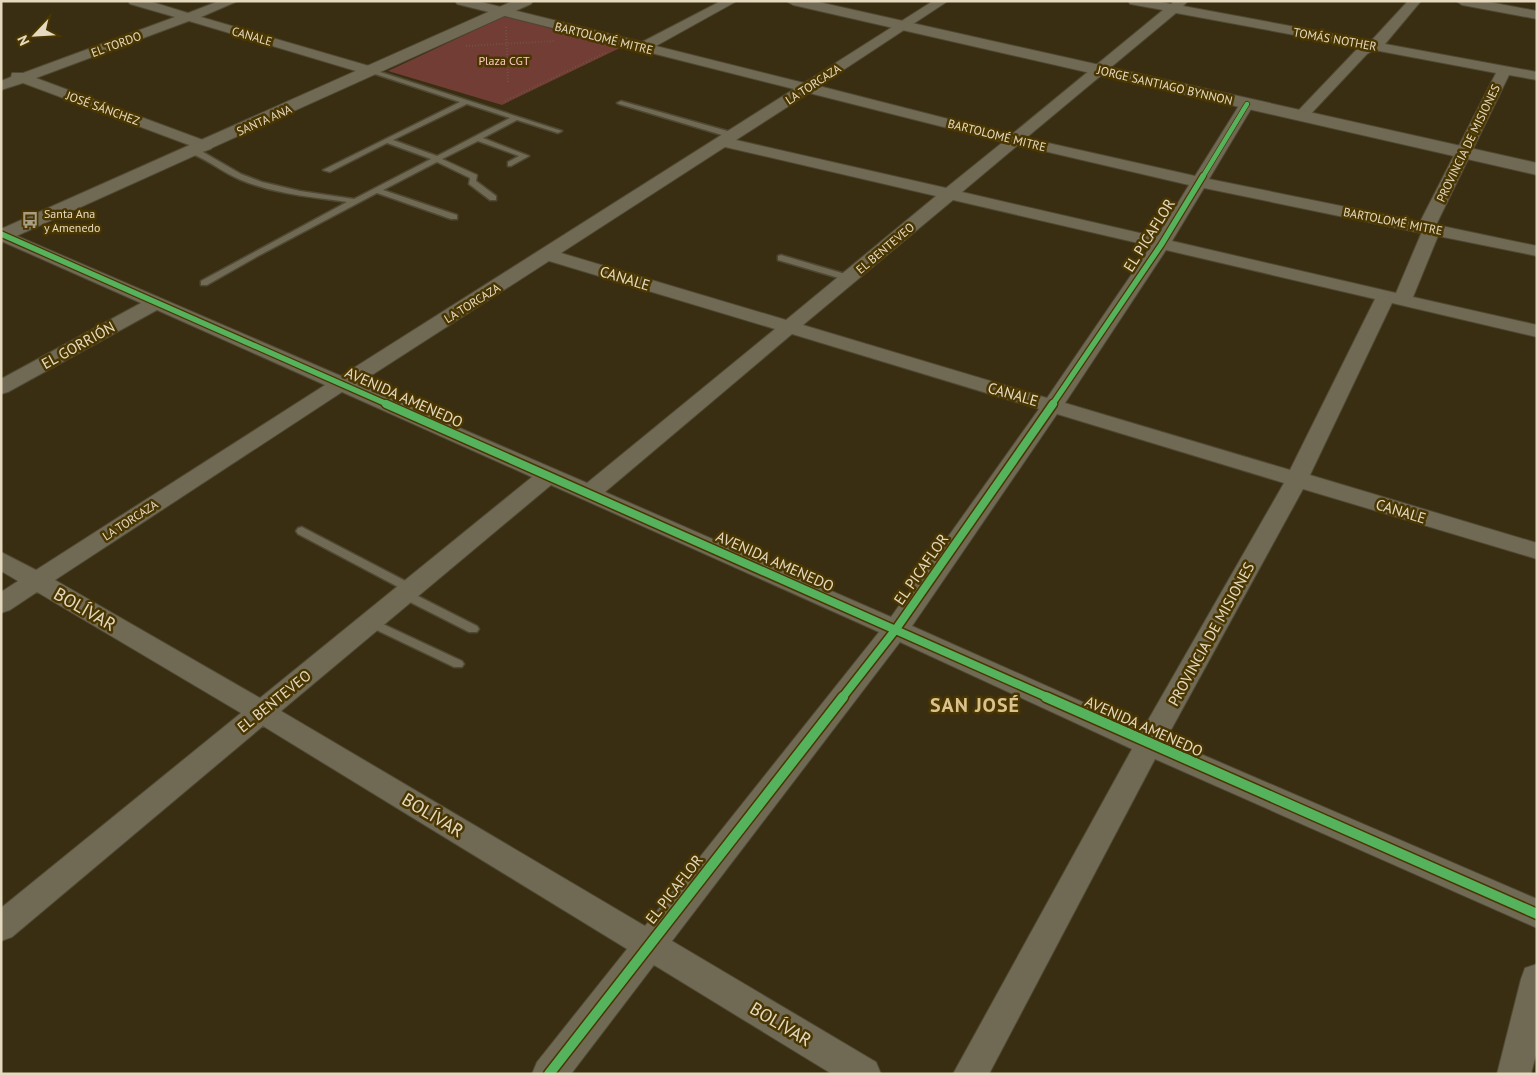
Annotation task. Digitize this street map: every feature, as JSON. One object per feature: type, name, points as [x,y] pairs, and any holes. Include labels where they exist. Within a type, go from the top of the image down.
[{"type":"street","name":"CANALE","points":[[134,1],[371,71]]},
{"type":"street","name":"EL TORDO","points":[[1,86],[232,1]]},
{"type":"street","name":"BARTOLOMÉ MITRE","points":[[461,1],[504,17],[626,44],[1014,140],[1198,182],[1537,251]]},
{"type":"street","name":"SANTA ANA","points":[[2,235],[200,149],[371,71],[504,17],[526,1]]},
{"type":"street","points":[[642,48],[730,1]]},
{"type":"street","name":"JORGE SANTIAGO BYNNON","points":[[792,1],[1537,169]]},
{"type":"street","name":"LA TORCAZA","points":[[1,604],[326,392],[342,385],[548,255],[942,1]]},
{"type":"street","name":"TOMÁS NOTHER","points":[[1134,1],[1178,5],[1373,46],[1537,76]]},
{"type":"street","points":[[1301,116],[1362,51],[1379,42],[1415,1]]},
{"type":"street","points":[[1462,1],[1537,15]]},
{"type":"street","name":"EL BENTEVEO","points":[[588,494],[1178,5]]},
{"type":"street","name":"JOSÉ SÁNCHEZ","points":[[1,70],[200,149]]},
{"type":"street","name":"PROVINCIA DE MISIONES","points":[[970,1074],[1149,744],[1297,479],[1430,234],[1428,223],[1504,70]]},
{"type":"street","name":"EL PICAFLOR","points":[[549,1074],[896,629],[1052,406],[1161,245],[1247,104]]},
{"type":"street","points":[[730,139],[1161,245],[1537,331]]},
{"type":"street","name":"AVENIDA AMENEDO","points":[[2,235],[1537,914]]},
{"type":"street","name":"CANALE","points":[[548,255],[1537,551]]},
{"type":"street","name":"EL GORRIÓN","points":[[1,388],[155,303]]},
{"type":"street","name":"EL BENTEVEO","points":[[1,927],[548,476]]},
{"type":"street","name":"BOLÍVAR","points":[[1,560],[261,712],[864,1074]]},
{"type":"street","points":[[1514,1074],[1537,979]]},
{"type":"lane","points":[[371,71],[558,131]]},
{"type":"lane","points":[[327,170],[465,102]]},
{"type":"lane","points":[[621,103],[730,139]]},
{"type":"lane","points":[[204,283],[229,271],[255,254],[320,223],[355,201],[516,118]]},
{"type":"lane","points":[[477,138],[525,156],[510,164]]},
{"type":"lane","points":[[388,141],[436,159],[474,177],[472,182],[493,198]]},
{"type":"lane","points":[[200,149],[236,175],[268,188],[305,196],[355,201]]},
{"type":"lane","points":[[376,190],[454,217]]},
{"type":"lane","points":[[781,258],[849,278]]},
{"type":"lane","points":[[302,531],[473,629]]},
{"type":"lane","points":[[370,622],[458,664]]},
{"type":"path","points":[[504,17],[508,83]]},
{"type":"path","points":[[462,46],[554,41]]},
{"type":"path","points":[[488,109],[626,44]]},
{"type":"green space","name":"Plaza CGT","points":[[505,16],[620,48],[502,105],[388,71]]},
{"type":"cycle path","points":[[549,1074],[896,629],[1052,406],[1161,245],[1247,104]]},
{"type":"cycle path","points":[[1,234],[896,629],[1149,744],[1537,914]]},
{"type":"place","name":"Santa Ana y Amenedo","points":[[30,220]]},
{"type":"district","name":"SAN JOSÉ","points":[[975,705]]}]
